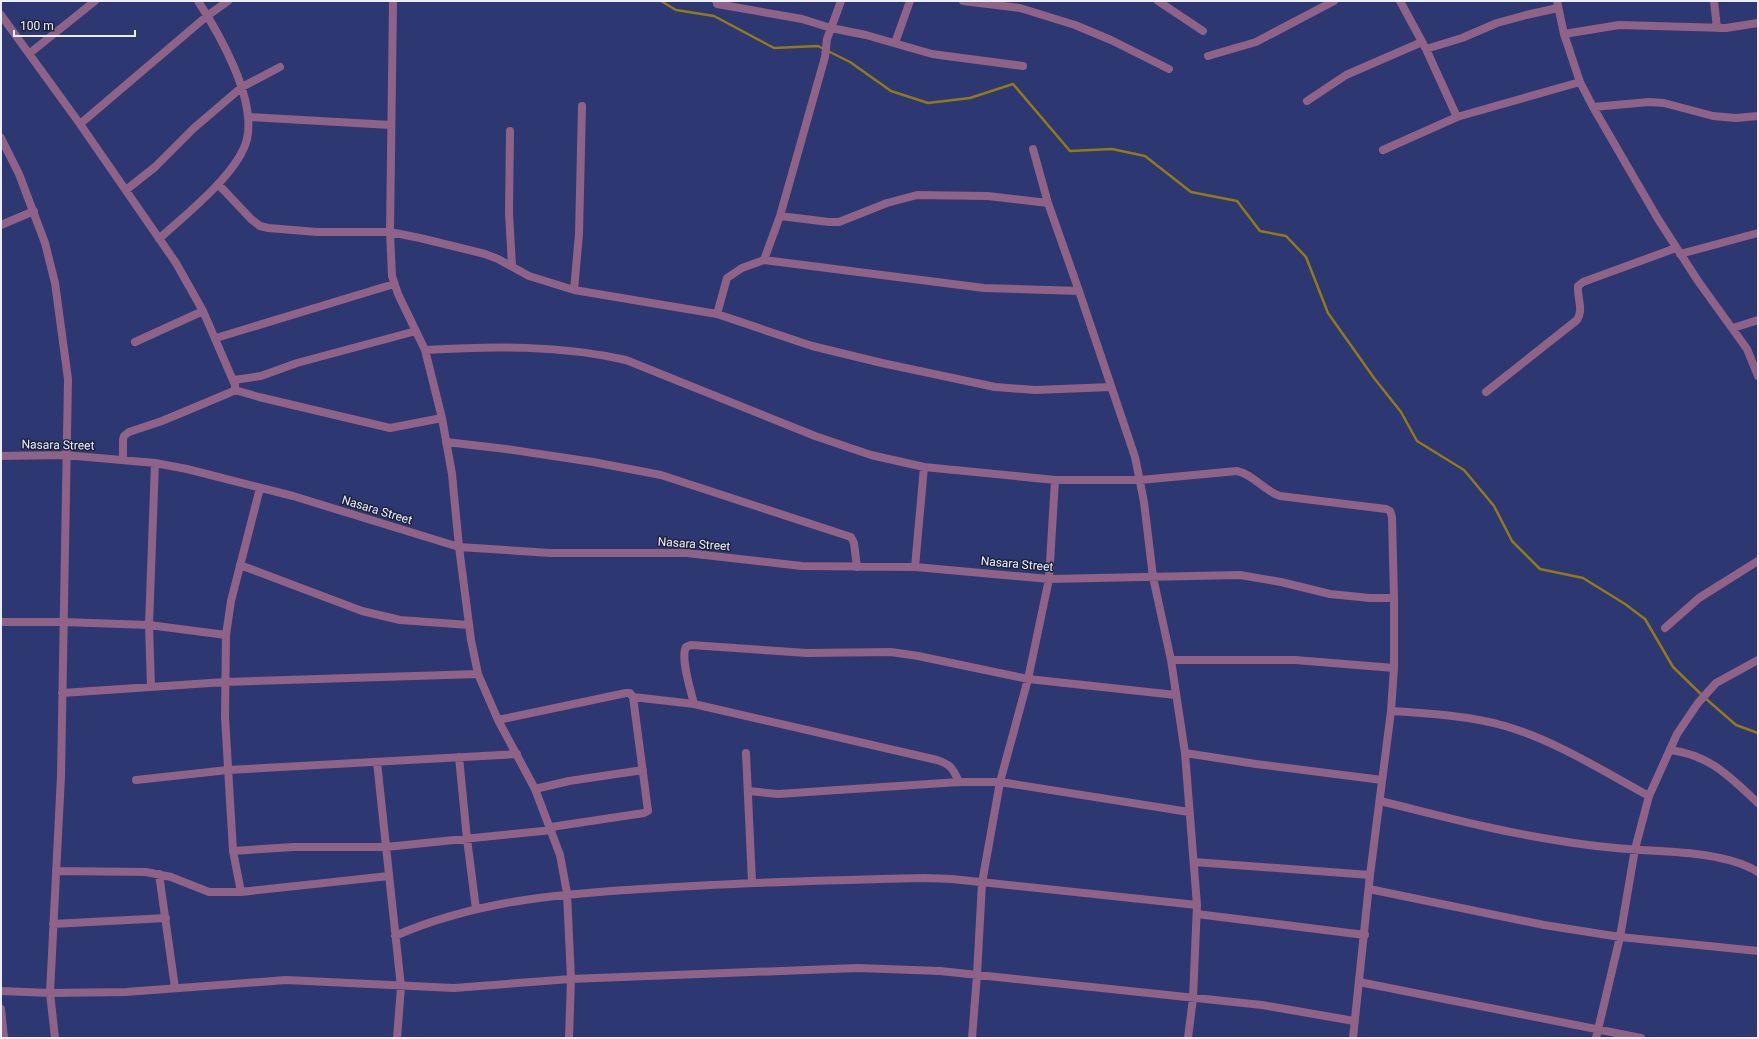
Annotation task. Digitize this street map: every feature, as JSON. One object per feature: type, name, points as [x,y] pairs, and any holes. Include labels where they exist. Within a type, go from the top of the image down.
[{"type":"street","points":[[30,53],[95,1]]},
{"type":"street","points":[[159,239],[218,184],[236,162],[247,140],[249,117],[242,87],[215,28],[198,1]]},
{"type":"street","points":[[80,124],[208,16],[228,1]]},
{"type":"street","points":[[393,1],[390,232],[392,276],[394,284],[425,350],[442,418],[452,474],[459,547],[469,625],[478,674],[498,720],[536,789],[560,855],[567,893],[571,979],[569,1038]]},
{"type":"street","points":[[716,1],[717,4],[722,6],[749,9],[802,19],[932,54],[1023,66]]},
{"type":"street","points":[[764,260],[780,216],[825,57],[827,40],[841,1]]},
{"type":"street","points":[[895,43],[910,1]]},
{"type":"street","points":[[962,1],[1021,5],[1111,40],[1169,70]]},
{"type":"street","points":[[1158,1],[1203,31]]},
{"type":"street","points":[[1208,56],[1256,42],[1334,1]]},
{"type":"street","points":[[1400,1],[1424,45],[1457,117]]},
{"type":"street","points":[[1714,1],[1717,28]]},
{"type":"street","points":[[1307,101],[1346,75],[1424,45],[1462,38],[1497,23],[1558,5],[1564,34],[1580,82],[1593,107],[1678,251],[1747,350],[1758,376]]},
{"type":"street","points":[[1,15],[30,53],[176,263],[203,311],[216,338],[234,380],[235,390]]},
{"type":"street","points":[[1564,34],[1619,25],[1717,28],[1758,23]]},
{"type":"street","points":[[126,190],[156,167],[194,128],[242,87],[280,67]]},
{"type":"street","points":[[1383,150],[1457,117],[1580,82]]},
{"type":"street","points":[[1593,107],[1649,102],[1664,103],[1713,116],[1736,118],[1758,116]]},
{"type":"street","points":[[574,290],[579,234],[582,106]]},
{"type":"street","points":[[249,117],[391,125]]},
{"type":"street","points":[[510,131],[509,213],[512,266]]},
{"type":"street","points":[[1,138],[19,174],[45,243],[55,283],[68,378],[61,776],[50,993],[55,1038]]},
{"type":"street","points":[[1033,149],[1048,203],[1135,457],[1144,502],[1153,577],[1171,660],[1185,753],[1194,862],[1197,914],[1193,998],[1188,1038]]},
{"type":"street","points":[[218,184],[251,219],[260,226],[268,228],[317,232],[390,232],[485,254],[512,266],[529,276],[574,290],[717,314],[812,346],[882,364],[995,387],[1035,390],[1111,387]]},
{"type":"street","points":[[780,216],[838,222],[887,203],[917,195],[987,196],[1048,203]]},
{"type":"street","points":[[1,225],[34,211]]},
{"type":"street","points":[[1486,392],[1577,320],[1582,308],[1577,295],[1578,286],[1583,282],[1678,251],[1758,233]]},
{"type":"street","points":[[717,314],[727,278],[742,268],[764,260],[984,288],[1079,291]]},
{"type":"street","points":[[216,338],[394,284]]},
{"type":"street","points":[[135,342],[203,311]]},
{"type":"street","points":[[1733,328],[1758,320]]},
{"type":"street","points":[[234,380],[261,376],[297,363],[416,331]]},
{"type":"street","points":[[425,350],[521,347],[596,353],[626,360],[815,436],[871,455],[924,467],[1055,480],[1140,480],[1237,471],[1245,472],[1271,493],[1280,496],[1386,509],[1390,511],[1392,517],[1394,598],[1394,668],[1391,711],[1370,874],[1365,935],[1353,1038]]},
{"type":"street","points":[[123,460],[123,440],[124,436],[129,432],[162,421],[235,390],[390,428],[442,418]]},
{"type":"street","points":[[446,442],[585,460],[661,475],[851,537],[854,543],[857,567]]},
{"type":"street","name":"Nasara Street","points":[[1,456],[66,455],[155,463],[187,469],[293,496],[459,547],[550,553],[687,553],[802,566],[915,567],[1049,579],[1240,575],[1281,582],[1330,594],[1370,598],[1394,598]]},
{"type":"street","points":[[151,687],[149,625],[155,463]]},
{"type":"street","points":[[915,567],[924,467]]},
{"type":"street","points":[[972,1038],[978,975],[982,883],[1000,782],[1028,679],[1049,579],[1055,480]]},
{"type":"street","points":[[241,892],[233,851],[228,770],[225,717],[226,635],[231,601],[260,488]]},
{"type":"street","points":[[1665,628],[1699,598],[1758,561]]},
{"type":"street","points":[[240,565],[362,611],[400,620],[469,625]]},
{"type":"street","points":[[1,622],[63,622],[149,625],[226,635]]},
{"type":"street","points":[[694,704],[686,670],[684,650],[686,647],[691,645],[807,653],[891,652],[918,656],[1028,679],[1176,695]]},
{"type":"street","points":[[1171,660],[1295,660],[1394,668]]},
{"type":"street","points":[[1597,1034],[1620,937],[1635,850],[1649,796],[1677,734],[1698,703],[1716,683],[1758,660]]},
{"type":"street","points":[[62,693],[225,682],[478,674]]},
{"type":"street","points":[[498,720],[630,693],[633,696],[694,704],[947,763],[952,768],[959,782]]},
{"type":"street","points":[[233,851],[293,847],[386,847],[551,829],[646,812],[648,808],[633,696]]},
{"type":"street","points":[[1391,711],[1430,714],[1504,725],[1540,738],[1649,796]]},
{"type":"street","points":[[1670,750],[1687,752],[1701,757],[1720,768],[1758,803]]},
{"type":"street","points":[[746,753],[752,882]]},
{"type":"street","points":[[1185,753],[1256,764],[1382,780]]},
{"type":"street","points":[[136,780],[228,770],[517,754]]},
{"type":"street","points":[[459,757],[476,909]]},
{"type":"street","points":[[377,762],[401,986],[397,1038]]},
{"type":"street","points":[[536,789],[576,780],[643,770]]},
{"type":"street","points":[[748,791],[778,794],[959,782],[1000,782],[1189,812]]},
{"type":"street","points":[[1380,801],[1503,831],[1557,841],[1635,850],[1697,854],[1733,862],[1758,872]]},
{"type":"street","points":[[1194,862],[1370,874]]},
{"type":"street","points":[[56,871],[146,872],[171,877],[209,892],[241,892],[389,876]]},
{"type":"street","points":[[159,874],[175,988]]},
{"type":"street","points":[[395,936],[434,920],[476,909],[567,893],[752,882],[925,878],[952,879],[1197,905]]},
{"type":"street","points":[[1369,889],[1544,925],[1620,937],[1758,951]]},
{"type":"street","points":[[1197,914],[1365,935]]},
{"type":"street","points":[[53,924],[166,918]]},
{"type":"street","points":[[1,991],[50,993],[126,992],[286,980],[454,988],[571,979],[858,968],[900,969],[978,975],[1262,1005],[1354,1021]]},
{"type":"street","points":[[1360,982],[1597,1034],[1641,1038]]},
{"type":"street","points":[[1,1009],[4,1038]]},
{"type":"waterway","points":[[661,1],[676,10],[714,16],[774,48],[818,46],[850,62],[891,91],[928,103],[970,98],[1013,84],[1070,151],[1112,149],[1145,156],[1191,192],[1237,201],[1260,231],[1286,236],[1306,257],[1328,313],[1374,378],[1401,412],[1417,441],[1464,470],[1494,506],[1512,541],[1540,569],[1583,578],[1625,604],[1645,619],[1673,667],[1736,725],[1758,733]]}]
